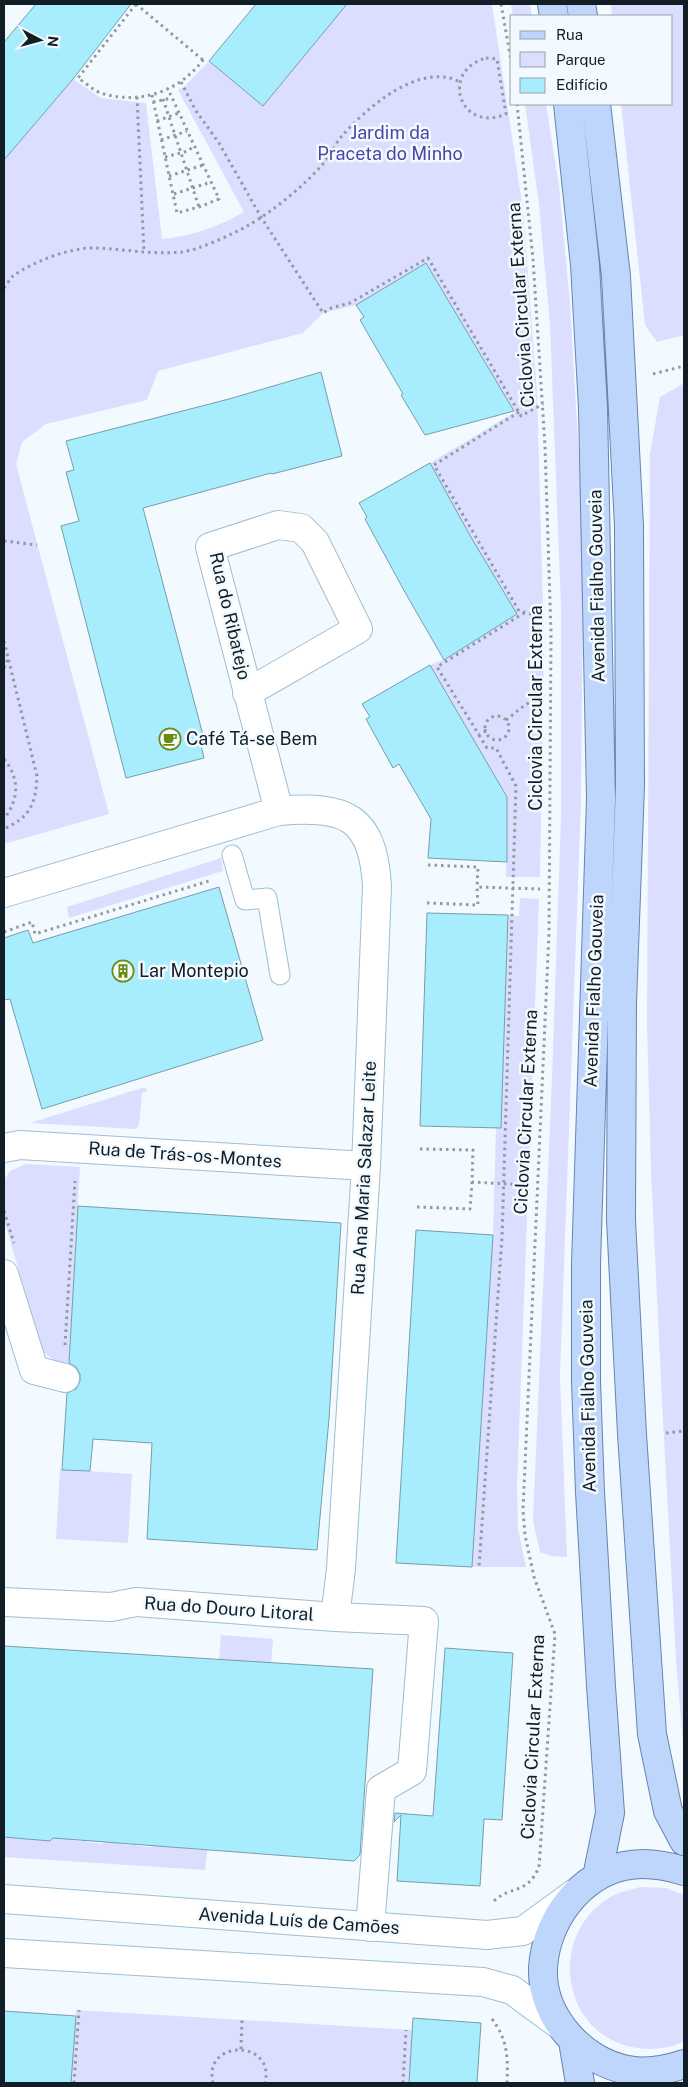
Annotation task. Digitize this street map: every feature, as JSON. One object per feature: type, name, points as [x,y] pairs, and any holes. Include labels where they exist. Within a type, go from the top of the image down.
[{"type":"main road","name":"Avenida Fialho Gouveia","points":[[568,105],[585,265],[593,408],[601,790],[586,1264],[586,1381],[600,1686],[610,1813],[588,1883]]},
{"type":"main road","name":"Avenida Fialho Gouveia","points":[[596,105],[616,276],[629,526],[630,786],[622,1003],[621,1220],[632,1434],[652,1734],[668,1811],[684,1841]]},
{"type":"main road","points":[[580,2083],[567,2033],[548,1999],[543,1969],[548,1939],[560,1912],[588,1883],[619,1868],[642,1864],[665,1866],[684,1871]]},
{"type":"main road","points":[[567,2033],[598,2060],[628,2070],[661,2071],[684,2064]]},
{"type":"main road","points":[[679,2083],[684,2074]]},
{"type":"street","name":"Rua do Ribatejo","points":[[247,693],[358,629],[315,542],[301,528],[278,525],[210,547],[247,693],[279,811]]},
{"type":"street","name":"Rua Ana Maria Salazar Leite","points":[[279,811],[304,809],[330,811],[350,819],[359,826],[368,838],[376,864],[377,886],[366,1166],[341,1569],[335,1617]]},
{"type":"street","points":[[4,894],[279,811]]},
{"type":"street","name":"Rua de Trás-os-Montes","points":[[4,1148],[20,1145],[366,1166]]},
{"type":"street","points":[[4,1274],[34,1370],[65,1378]]},
{"type":"street","name":"Rua do Douro Litoral","points":[[4,1602],[111,1607],[136,1602],[335,1617],[424,1621],[412,1771],[380,1789],[370,1927]]},
{"type":"street","name":"Avenida Luís de Camões","points":[[4,1900],[487,1935],[523,1931],[588,1883]]},
{"type":"street","points":[[4,1953],[483,1982],[512,1990],[567,2033]]},
{"type":"lane","points":[[232,855],[245,900],[267,898],[280,975]]},
{"type":"path","points":[[136,4],[204,58],[193,74],[168,90],[152,96],[137,97],[102,94],[78,78],[136,4]]},
{"type":"path","points":[[501,4],[510,55]]},
{"type":"path","points":[[486,58],[497,59],[506,114],[486,119],[476,116],[468,110],[462,101],[459,90],[460,82],[463,73],[478,60],[486,58]]},
{"type":"path","points":[[4,288],[12,277],[34,264],[67,252],[93,248],[144,252],[184,252],[223,238],[249,225],[308,179],[323,164],[340,139],[362,115],[391,93],[412,82],[441,76],[450,76],[460,82]]},
{"type":"path","points":[[181,82],[196,111],[219,143],[260,217],[323,313],[332,308],[350,304],[428,258],[521,416],[542,404]]},
{"type":"path","points":[[152,96],[178,213],[199,207],[218,199],[168,90]]},
{"type":"path","points":[[137,97],[144,252]]},
{"type":"path","points":[[153,102],[172,98]]},
{"type":"path","points":[[163,100],[199,207]]},
{"type":"path","name":"Ciclovia Circular Externa","points":[[487,1935],[490,1905],[498,1898],[522,1888],[534,1878],[539,1867],[555,1634],[534,1577],[525,1534],[523,1510],[549,933],[552,633],[542,404],[533,259],[517,105]]},
{"type":"path","points":[[157,121],[179,113]]},
{"type":"path","points":[[161,140],[187,131]]},
{"type":"path","points":[[165,158],[181,154],[194,146]]},
{"type":"path","points":[[169,176],[187,172],[203,165]]},
{"type":"path","points":[[173,194],[192,190],[211,182]]},
{"type":"path","points":[[518,412],[434,465],[519,611],[544,615]]},
{"type":"path","points":[[4,542],[37,545]]},
{"type":"path","points":[[496,748],[487,748],[437,667],[525,613]]},
{"type":"path","points":[[4,641],[36,776],[33,806],[19,822],[4,829]]},
{"type":"path","points":[[4,668],[9,659]]},
{"type":"path","points":[[506,720],[525,705],[544,695]]},
{"type":"path","points":[[499,716],[506,720],[510,730],[505,737],[498,740],[490,738],[486,731],[486,723],[492,718],[499,716]]},
{"type":"path","points":[[479,735],[486,731]]},
{"type":"path","points":[[480,1568],[502,1237],[514,889],[516,786],[496,748],[498,740]]},
{"type":"path","points":[[4,759],[10,766],[16,779],[16,793],[12,807],[4,819]]},
{"type":"path","points":[[427,903],[478,905],[478,867],[428,865]]},
{"type":"path","points":[[4,932],[32,922],[34,934],[216,879]]},
{"type":"path","points":[[477,887],[540,889]]},
{"type":"path","points":[[417,1207],[470,1209],[472,1182],[473,1150],[420,1149]]},
{"type":"path","points":[[65,1348],[76,1174]]},
{"type":"path","points":[[472,1182],[529,1185]]},
{"type":"path","points":[[4,1211],[15,1247]]},
{"type":"path","points":[[483,1982],[482,2005],[498,2028],[506,2047],[507,2083]]},
{"type":"path","points":[[74,2083],[79,2010]]},
{"type":"path","points":[[240,2049],[242,2020]]},
{"type":"path","points":[[403,2083],[406,2030]]},
{"type":"path","points":[[213,2083],[213,2069],[217,2061],[223,2054],[240,2049],[257,2055],[266,2070],[266,2083]]},
{"type":"path","points":[[404,2061],[410,2062]]},
{"type":"green space","name":"Jardim da Praceta do Minho","points":[[347,4],[492,4],[523,210],[537,392],[544,646],[540,877],[506,877],[507,797],[430,665],[448,658],[517,614],[472,539],[430,463],[515,412],[426,263],[356,305],[323,313],[303,333],[158,371],[147,400],[46,424],[22,442],[16,464],[109,814],[4,844],[4,160],[73,79],[101,98],[146,103],[162,239],[194,233],[224,222],[244,212],[178,90],[184,87],[209,61],[263,106]]},
{"type":"green space","points":[[511,4],[530,4],[532,15],[513,15]]},
{"type":"green space","points":[[611,4],[684,4],[684,335],[657,342],[645,325],[621,105],[673,105],[673,15],[612,15]]},
{"type":"green space","points":[[525,105],[546,105],[559,186],[570,303],[579,459],[583,587],[581,801],[560,1376],[567,1557],[551,1556],[540,1552],[533,1521],[561,816],[561,608],[550,324],[539,205]]},
{"type":"green space","points":[[684,383],[684,1754],[676,1660],[662,1401],[651,1171],[647,1024],[650,454],[660,397]]},
{"type":"green space","points":[[221,858],[223,871],[69,918],[67,907]]},
{"type":"green space","points":[[520,898],[539,899],[517,1485],[518,1529],[526,1567],[472,1567],[493,1235],[496,1128],[501,1128],[508,915],[519,916]]},
{"type":"green space","points":[[145,1087],[147,1091],[142,1093],[139,1125],[136,1129],[30,1123]]},
{"type":"green space","points":[[26,1164],[80,1167],[69,1362],[58,1363],[43,1352],[4,1220],[4,1180],[10,1171]]},
{"type":"green space","points":[[60,1469],[132,1474],[128,1543],[56,1539]]},
{"type":"green space","points":[[221,1635],[273,1639],[263,1767],[219,1660]]},
{"type":"green space","points":[[71,1831],[71,1840],[81,1841],[85,1838],[87,1842],[102,1844],[107,1839],[122,1835],[121,1844],[131,1845],[135,1842],[137,1846],[152,1847],[157,1842],[172,1838],[172,1847],[182,1848],[185,1845],[187,1849],[202,1850],[208,1846],[205,1870],[4,1857],[5,1833],[33,1836],[35,1840],[50,1841],[56,1836]]},
{"type":"green space","points":[[640,1887],[666,1888],[684,1895],[684,2041],[673,2046],[649,2049],[637,2048],[611,2039],[591,2024],[578,2004],[571,1980],[571,1956],[578,1932],[592,1911],[620,1892]]},
{"type":"green space","points":[[76,2010],[412,2030],[409,2083],[71,2083]]},
{"type":"building","points":[[36,4],[131,4],[73,79],[4,160],[4,42]]},
{"type":"building","points":[[256,4],[347,4],[263,106],[209,61]]},
{"type":"building","points":[[426,263],[514,411],[425,435],[401,395],[403,394],[360,320],[364,317],[356,305]]},
{"type":"building","points":[[321,372],[342,456],[271,473],[143,508],[204,739],[200,741],[204,758],[126,778],[61,526],[79,521],[66,472],[74,470],[66,441],[229,399]]},
{"type":"building","points":[[430,463],[472,539],[517,614],[444,660],[365,519],[367,517],[359,503]]},
{"type":"building","points":[[430,665],[507,797],[507,862],[428,858],[431,819],[399,764],[393,768],[366,719],[370,717],[362,704]]},
{"type":"building","name":"Lar Montepio","points":[[219,887],[263,1040],[42,1109],[10,999],[4,1000],[4,938],[28,930],[33,943]]},
{"type":"building","points":[[427,913],[508,915],[501,1128],[420,1126]]},
{"type":"building","points":[[78,1206],[341,1223],[329,1419],[317,1550],[147,1539],[152,1443],[93,1439],[90,1471],[62,1470],[67,1393],[76,1389],[80,1381],[80,1374],[76,1367],[69,1363]]},
{"type":"building","points":[[416,1230],[493,1235],[472,1567],[396,1563]]},
{"type":"building","points":[[4,1646],[373,1669],[360,1855],[354,1861],[53,1838],[50,1841],[4,1837]]},
{"type":"building","points":[[445,1648],[513,1653],[502,1820],[484,1819],[480,1886],[397,1881],[401,1815],[394,1822],[395,1813],[433,1816]]},
{"type":"building","points":[[4,2011],[76,2016],[71,2083],[4,2083]]},
{"type":"building","points":[[413,2018],[481,2023],[477,2083],[409,2083]]},
{"type":"place","name":"Café Tá-se Bem","points":[[170,739]]},
{"type":"place","name":"Lar Montepio","points":[[123,971]]}]
